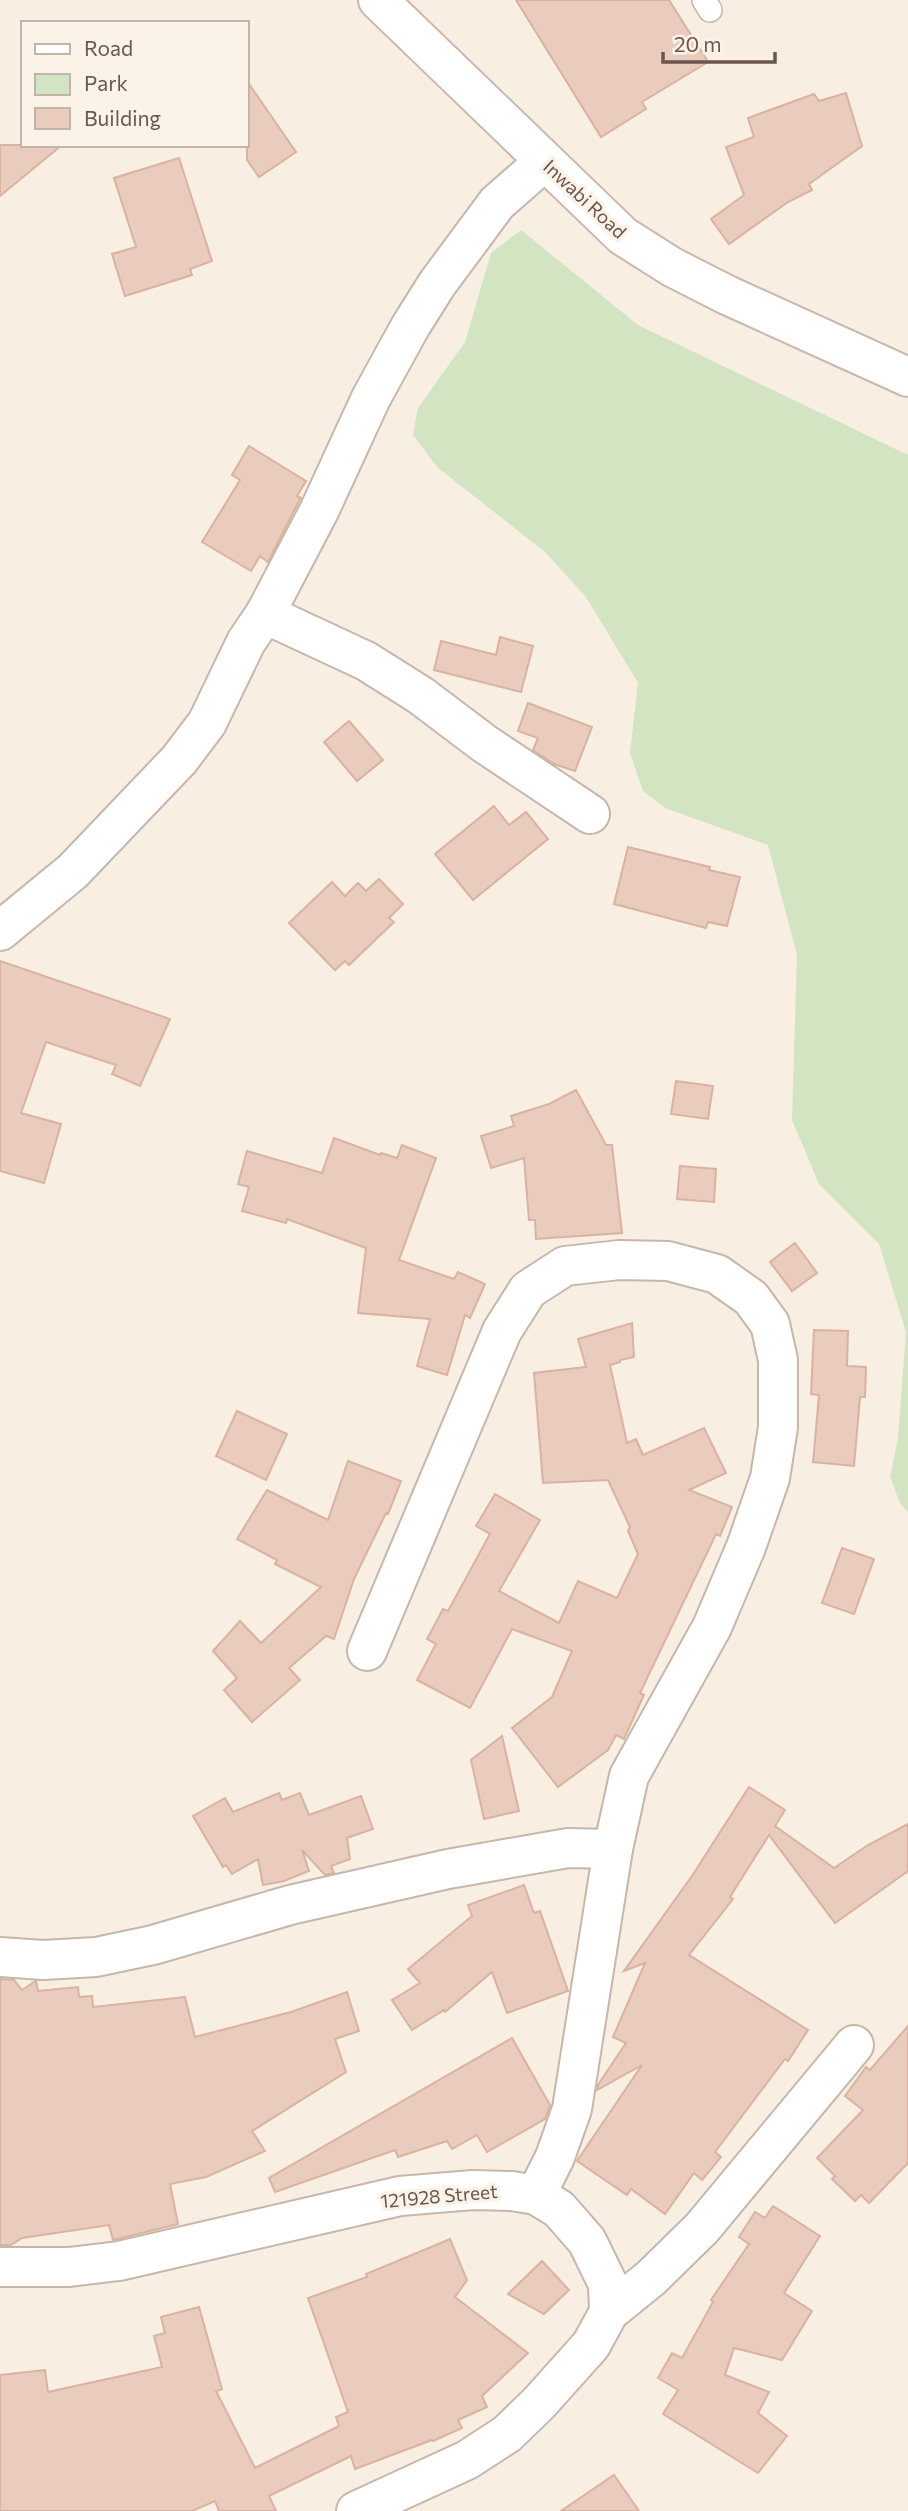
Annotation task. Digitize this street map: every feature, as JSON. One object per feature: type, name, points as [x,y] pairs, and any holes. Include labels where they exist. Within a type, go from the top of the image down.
[{"type":"street","name":"Inwabi Road","points":[[378,0],[623,236],[672,267],[727,295],[908,377]]},
{"type":"street","points":[[0,931],[73,870],[179,760],[207,723],[246,642],[265,614],[320,511],[371,398],[417,316],[497,202],[545,161]]},
{"type":"street","points":[[265,614],[366,661],[420,695],[485,744],[590,814]]},
{"type":"street","points":[[367,1651],[502,1331],[528,1290],[565,1266],[619,1260],[668,1261],[717,1274],[751,1298],[770,1324],[778,1360],[778,1427],[770,1478],[746,1547],[712,1627],[629,1776],[613,1849],[572,2109],[555,2157],[536,2195]]},
{"type":"street","points":[[0,1956],[43,1960],[96,1957],[153,1945],[290,1905],[448,1869],[568,1848],[613,1849]]},
{"type":"street","points":[[356,2511],[467,2460],[507,2434],[591,2345],[609,2312],[651,2278],[702,2228],[854,2045]]},
{"type":"street","name":"121928 Street","points":[[0,2267],[69,2267],[119,2261],[400,2196],[473,2190],[512,2191],[536,2195],[559,2209],[587,2241],[608,2284],[609,2312]]},
{"type":"green space","points":[[521,230],[638,325],[908,455],[908,1512],[900,1503],[890,1477],[898,1438],[906,1332],[879,1244],[819,1184],[792,1120],[797,955],[768,845],[665,808],[643,791],[630,753],[638,683],[586,597],[545,552],[437,467],[413,435],[418,408],[465,342],[491,253]]},
{"type":"building","points":[[516,0],[669,0],[708,62],[642,102],[646,109],[601,137]]},
{"type":"building","points":[[248,82],[296,152],[259,177],[247,160]]},
{"type":"building","points":[[846,93],[862,146],[809,184],[812,190],[788,202],[729,244],[711,219],[744,195],[726,147],[754,137],[748,118],[814,94],[819,101]]},
{"type":"building","points":[[0,145],[60,147],[0,196]]},
{"type":"building","points":[[179,158],[212,261],[190,269],[192,275],[125,296],[112,254],[136,247],[114,178]]},
{"type":"building","points":[[249,446],[306,481],[297,496],[301,498],[268,562],[260,556],[251,571],[202,542],[240,480],[232,475]]},
{"type":"building","points":[[500,637],[533,646],[521,692],[434,670],[441,641],[496,655]]},
{"type":"building","points":[[528,703],[592,727],[575,771],[554,764],[533,750],[538,738],[518,731]]},
{"type":"building","points":[[349,721],[383,760],[357,781],[324,742]]},
{"type":"building","points":[[494,806],[509,825],[526,812],[548,839],[473,900],[435,854]]},
{"type":"building","points":[[628,847],[740,877],[727,926],[708,922],[706,928],[614,904]]},
{"type":"building","points":[[379,879],[403,904],[389,918],[394,922],[349,965],[345,961],[335,970],[289,923],[332,882],[345,896],[358,883],[366,891]]},
{"type":"building","points":[[0,961],[170,1019],[140,1086],[112,1074],[116,1065],[46,1042],[21,1113],[61,1124],[44,1183],[0,1171]]},
{"type":"building","points":[[676,1081],[713,1086],[708,1119],[671,1114]]},
{"type":"building","points":[[576,1090],[606,1145],[612,1145],[622,1233],[536,1239],[535,1220],[529,1220],[524,1158],[491,1168],[481,1136],[514,1126],[511,1116],[549,1104]]},
{"type":"building","points":[[334,1138],[380,1155],[381,1153],[397,1158],[402,1145],[436,1158],[399,1260],[454,1279],[458,1272],[485,1284],[470,1318],[465,1315],[447,1375],[417,1366],[430,1319],[358,1313],[366,1248],[287,1219],[286,1223],[242,1211],[249,1187],[238,1184],[247,1151],[322,1173]]},
{"type":"building","points":[[680,1166],[716,1169],[714,1202],[677,1199]]},
{"type":"building","points":[[795,1243],[817,1273],[792,1291],[770,1262]]},
{"type":"building","points":[[632,1323],[634,1357],[610,1365],[627,1443],[636,1439],[643,1455],[704,1428],[726,1473],[689,1490],[732,1507],[720,1536],[716,1534],[640,1693],[644,1695],[624,1739],[616,1735],[608,1750],[558,1787],[512,1728],[552,1697],[572,1651],[512,1629],[470,1708],[417,1680],[436,1644],[427,1639],[443,1609],[448,1611],[490,1534],[476,1526],[495,1494],[540,1520],[499,1591],[559,1623],[578,1581],[617,1598],[638,1554],[628,1531],[630,1527],[608,1480],[543,1483],[534,1373],[586,1367],[578,1339]]},
{"type":"building","points":[[814,1330],[848,1331],[847,1366],[866,1367],[865,1397],[860,1397],[854,1466],[813,1462],[819,1395],[811,1394]]},
{"type":"building","points":[[237,1411],[287,1434],[266,1480],[216,1456]]},
{"type":"building","points":[[348,1461],[401,1481],[388,1514],[386,1513],[354,1579],[334,1639],[326,1636],[289,1668],[300,1680],[252,1722],[224,1690],[237,1678],[213,1651],[240,1621],[261,1643],[321,1587],[275,1564],[277,1560],[237,1539],[267,1490],[328,1520]]},
{"type":"building","points":[[842,1548],[874,1559],[854,1614],[822,1603]]},
{"type":"building","points":[[502,1736],[519,1811],[484,1819],[471,1760]]},
{"type":"building","points":[[749,1787],[785,1810],[775,1826],[834,1868],[868,1845],[908,1824],[908,1871],[835,1923],[769,1835],[730,1897],[733,1899],[689,1955],[808,2030],[788,2061],[785,2059],[715,2152],[721,2157],[702,2180],[694,2173],[665,2214],[631,2189],[627,2195],[577,2161],[642,2065],[597,2090],[626,2043],[613,2037],[645,1963],[624,1971],[692,1876]]},
{"type":"building","points":[[279,1793],[282,1800],[300,1793],[309,1815],[361,1796],[373,1829],[347,1838],[350,1859],[331,1866],[334,1873],[325,1875],[302,1850],[309,1871],[284,1881],[263,1885],[258,1859],[232,1874],[226,1865],[223,1867],[193,1816],[225,1798],[233,1812]]},
{"type":"building","points":[[524,1885],[534,1913],[540,1911],[568,1991],[507,2013],[492,1972],[445,2012],[444,2010],[412,2030],[392,2000],[420,1983],[408,1969],[472,1916],[468,1905]]},
{"type":"building","points":[[0,1979],[14,1980],[22,1990],[36,1981],[38,1991],[78,1987],[79,1997],[92,1996],[93,2007],[185,1997],[195,2037],[291,2012],[347,1992],[359,2031],[335,2039],[346,2072],[252,2131],[265,2151],[206,2177],[170,2184],[178,2224],[113,2240],[109,2225],[22,2238],[11,2245],[0,2245]]},
{"type":"building","points":[[908,2026],[908,2163],[869,2203],[861,2195],[855,2201],[832,2179],[835,2176],[817,2158],[863,2110],[845,2096],[866,2067],[870,2070]]},
{"type":"building","points":[[512,2038],[550,2105],[545,2119],[487,2152],[477,2135],[452,2149],[447,2141],[398,2157],[395,2150],[275,2192],[269,2178]]},
{"type":"building","points":[[773,2206],[820,2236],[784,2293],[812,2311],[782,2360],[734,2348],[725,2375],[769,2392],[758,2413],[787,2436],[758,2473],[663,2414],[678,2390],[658,2378],[672,2353],[682,2358],[713,2302],[711,2300],[749,2244],[739,2237],[755,2212],[765,2218]]},
{"type":"building","points":[[450,2239],[467,2280],[455,2297],[528,2353],[482,2396],[487,2407],[458,2420],[462,2428],[355,2469],[351,2456],[269,2496],[276,2511],[219,2511],[215,2501],[192,2511],[0,2511],[0,2375],[45,2370],[48,2392],[162,2367],[154,2336],[165,2333],[161,2317],[199,2307],[222,2389],[216,2391],[255,2468],[339,2426],[336,2417],[348,2412],[308,2298],[367,2277],[366,2274]]},
{"type":"building","points":[[542,2261],[569,2290],[544,2314],[508,2294]]},
{"type":"building","points":[[614,2475],[639,2511],[561,2511]]}]
